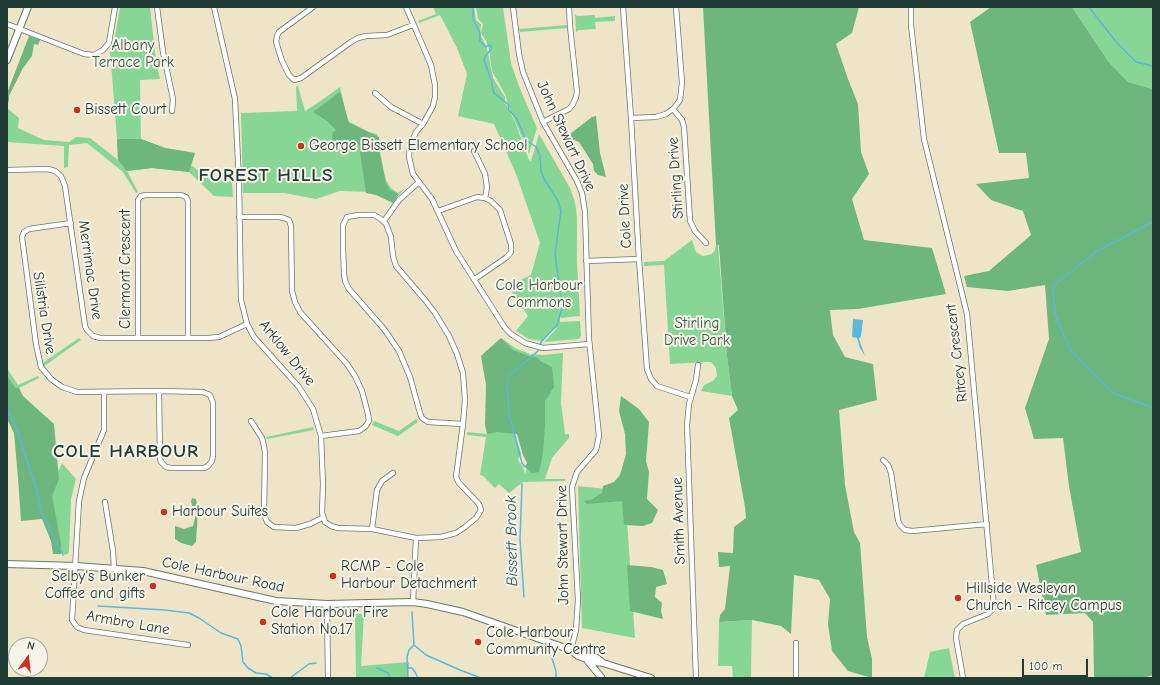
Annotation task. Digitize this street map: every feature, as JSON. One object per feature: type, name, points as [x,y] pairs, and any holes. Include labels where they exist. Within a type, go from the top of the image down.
[{"type":"main road","points":[[7,60],[28,7]]},
{"type":"main road","name":"Cole Harbour Road","points":[[7,564],[76,566],[143,571],[267,599],[307,603],[413,602],[442,606],[571,650],[579,651],[597,658],[603,663]]},
{"type":"main road","name":"Cole Harbour Road","points":[[571,650],[578,656],[651,678]]},
{"type":"main road","points":[[585,658],[593,666],[601,678]]},
{"type":"main road","points":[[601,678],[603,663]]},
{"type":"street","points":[[7,24],[84,54],[94,54],[103,50],[109,43],[115,7]]},
{"type":"street","points":[[157,7],[163,52],[173,99],[172,111]]},
{"type":"street","name":"Arklow Drive","points":[[214,7],[235,99],[241,300],[247,324],[254,337],[299,387],[309,400],[313,409],[320,436],[323,463],[322,518]]},
{"type":"street","points":[[313,7],[279,32],[277,36],[276,42],[282,61],[289,75],[294,80],[302,78],[358,38],[387,34],[413,25]]},
{"type":"street","points":[[406,7],[431,65],[435,82],[434,103],[423,124],[416,132],[410,146],[409,151],[413,174],[432,199],[453,245],[505,328],[518,339],[540,348],[589,344]]},
{"type":"street","name":"John Stewart Drive","points":[[512,7],[521,63],[543,122],[574,174],[582,193],[585,212],[589,344],[599,436],[596,450],[577,472],[572,488],[578,600],[576,630],[571,650]]},
{"type":"street","points":[[543,122],[569,109],[576,97],[577,92],[569,7]]},
{"type":"street","name":"Cole Drive","points":[[623,7],[632,118],[639,259],[648,374],[657,386],[690,397]]},
{"type":"street","points":[[632,118],[661,116],[673,109],[680,100],[682,89],[676,7]]},
{"type":"street","name":"Ritcey Crescent","points":[[911,7],[911,25],[924,139],[966,314],[994,607],[988,614],[963,624],[957,630],[956,640],[963,678]]},
{"type":"street","points":[[375,93],[391,107],[423,124]]},
{"type":"street","name":"Stirling Drive","points":[[673,109],[682,120],[684,127],[690,221],[694,231],[706,243]]},
{"type":"street","points":[[474,151],[485,174],[487,188],[485,198]]},
{"type":"street","name":"Merrimac Drive","points":[[7,170],[48,169],[59,174],[64,182],[85,326],[93,336],[98,338],[208,338],[219,337],[247,324]]},
{"type":"street","points":[[384,221],[400,200],[419,182]]},
{"type":"street","name":"Clermont Crescent","points":[[138,337],[138,200],[144,195],[181,194],[188,200],[188,338]]},
{"type":"street","points":[[438,211],[474,198],[485,198],[494,203],[500,210],[512,249],[507,257],[475,279]]},
{"type":"street","points":[[251,421],[262,438],[264,446],[264,514],[266,520],[274,527],[296,528],[310,524],[322,518],[331,526],[338,528],[372,528],[416,538],[441,537],[456,533],[476,518],[481,510],[479,504],[459,483],[456,477],[463,424],[465,400],[462,365],[449,336],[435,313],[396,266],[390,233],[384,221],[378,217],[369,215],[347,217],[343,224],[345,281],[352,293],[384,329],[399,351],[410,377],[422,418],[428,422],[463,424]]},
{"type":"street","points":[[239,217],[279,217],[289,220],[291,226],[292,291],[295,302],[300,312],[347,364],[362,391],[368,414],[366,427],[359,431],[320,436]]},
{"type":"street","name":"Silistria Drive","points":[[71,223],[29,229],[24,232],[22,237],[38,355],[44,372],[62,387],[77,392],[159,391],[203,392],[208,394],[213,403],[212,460],[206,467],[171,468],[166,467],[160,459],[159,391]]},
{"type":"street","points":[[586,261],[639,259]]},
{"type":"street","name":"Smith Avenue","points":[[696,678],[687,425],[690,397],[696,380],[698,365]]},
{"type":"street","points":[[76,566],[80,495],[84,478],[104,430],[104,392]]},
{"type":"street","points":[[883,460],[891,471],[898,520],[900,525],[905,530],[914,531],[987,524]]},
{"type":"street","points":[[372,528],[377,490],[382,481],[393,473]]},
{"type":"street","points":[[105,502],[111,535],[114,568]]},
{"type":"street","points":[[413,602],[416,538]]},
{"type":"street","name":"Armbro Lane","points":[[76,566],[72,616],[73,622],[77,627],[84,630],[188,645]]},
{"type":"street","points":[[327,604],[328,678]]},
{"type":"street","points":[[796,643],[796,678]]},
{"type":"green space","name":"Albany Terrace Park","points":[[120,7],[150,7],[156,61],[160,79],[140,80],[141,139],[165,148],[195,153],[191,165],[211,180],[227,182],[232,181],[233,197],[214,196],[189,172],[152,168],[127,171],[138,192],[136,193],[123,172],[87,143],[69,145],[68,167],[64,168],[64,146],[7,142],[7,108],[19,118],[18,128],[44,140],[69,142],[76,137],[90,138],[118,160],[110,50],[114,42]]},
{"type":"green space","name":"Cole Harbour Commons","points":[[433,7],[474,7],[476,20],[481,24],[480,34],[487,48],[493,78],[505,97],[505,102],[515,122],[529,160],[531,161],[539,134],[570,188],[575,202],[577,217],[577,261],[580,316],[561,318],[560,316],[560,322],[580,321],[581,336],[579,339],[544,342],[558,327],[550,332],[543,341],[529,339],[516,331],[528,316],[508,286],[531,275],[540,243],[516,174],[494,124],[458,116],[467,74],[457,48],[440,15],[419,23],[418,21],[436,14]]},
{"type":"green space","points":[[476,7],[503,7],[511,63],[520,89],[537,128],[529,154],[507,102],[506,96],[492,71],[489,49],[481,33],[483,24],[478,19]]},
{"type":"green space","points":[[703,7],[859,7],[852,33],[836,44],[858,104],[861,152],[869,174],[852,199],[864,240],[932,248],[946,294],[858,309],[830,310],[833,335],[845,357],[873,364],[877,400],[839,410],[845,485],[854,532],[860,543],[867,637],[872,659],[872,678],[848,671],[832,651],[828,624],[830,599],[819,580],[794,575],[791,634],[781,626],[752,620],[719,622],[720,615],[725,609],[730,566],[719,567],[718,552],[733,553],[734,527],[746,518],[729,418],[738,410],[732,396],[727,356],[719,245],[716,245]]},
{"type":"green space","points":[[991,7],[1072,7],[1108,61],[1128,82],[1153,89],[1153,675],[1143,678],[1094,678],[1093,622],[1085,613],[1046,615],[1036,565],[1081,552],[1069,486],[1063,438],[1034,439],[1025,408],[1049,339],[1045,285],[1008,291],[967,287],[964,276],[989,271],[1031,235],[1023,211],[991,200],[976,184],[1029,178],[1026,153],[999,153],[970,22]]},
{"type":"green space","points":[[1072,7],[1153,7],[1153,89],[1128,82],[1108,61]]},
{"type":"green space","points":[[575,14],[577,16],[595,15],[595,18],[615,16],[615,21],[595,22],[596,29],[579,30],[576,32]]},
{"type":"green space","points":[[567,25],[567,28],[520,32],[519,29]]},
{"type":"green space","points":[[29,36],[40,40],[38,45],[34,44],[32,56],[23,68],[9,96],[8,104],[7,93]]},
{"type":"green space","points":[[298,86],[305,111],[340,87],[348,121],[369,132],[377,134],[386,180],[391,188],[398,193],[407,187],[393,200],[371,192],[340,191],[316,199],[284,193],[243,193],[241,113],[297,111],[296,87]]},
{"type":"green space","points":[[340,92],[349,123],[379,137],[379,150],[386,183],[390,190],[399,194],[393,203],[376,195],[366,193],[359,145],[333,144],[332,133],[336,130],[327,121],[313,112]]},
{"type":"green space","points":[[596,116],[600,153],[606,177],[598,175],[594,171],[593,164],[579,142],[566,137],[592,117]]},
{"type":"green space","points":[[117,139],[141,139],[165,148],[195,153],[189,172],[152,168],[127,171],[118,160]]},
{"type":"green space","name":"Stirling Drive Park","points":[[692,240],[696,252],[703,256],[712,254],[716,245],[718,245],[727,356],[732,396],[701,391],[704,385],[713,381],[717,376],[716,368],[711,362],[670,364],[664,265],[644,266],[644,262],[664,261]]},
{"type":"green space","points":[[79,338],[81,340],[43,367],[41,364]]},
{"type":"green space","name":"Cole Harbour Commons","points":[[501,338],[517,349],[530,354],[527,357],[514,429],[521,454],[518,460],[523,467],[525,474],[528,465],[529,356],[531,354],[543,355],[563,353],[561,403],[565,434],[569,434],[569,438],[552,458],[545,479],[565,479],[565,481],[523,482],[509,493],[499,484],[495,488],[483,476],[480,475],[486,437],[467,435],[467,432],[487,434],[489,409],[483,354]]},
{"type":"green space","points":[[501,338],[513,350],[536,357],[552,367],[554,387],[545,401],[543,454],[539,472],[532,473],[525,467],[527,463],[517,434],[497,432],[487,434],[485,425],[486,385],[481,356]]},
{"type":"green space","points":[[7,368],[18,385],[38,376],[39,378],[19,388],[15,387],[7,376]]},
{"type":"green space","points":[[7,376],[15,387],[19,388],[23,396],[54,424],[59,479],[52,496],[61,544],[61,554],[53,554],[51,541],[42,519],[21,521],[14,433],[7,419]]},
{"type":"green space","points":[[621,396],[639,409],[649,422],[646,461],[649,472],[647,499],[658,510],[652,523],[643,526],[624,525],[622,501],[587,504],[584,501],[591,500],[602,493],[603,486],[614,482],[620,475],[626,454],[625,434],[619,411]]},
{"type":"green space","points":[[416,419],[418,422],[398,436],[372,425],[374,421],[399,431]]},
{"type":"green space","points":[[313,427],[314,430],[267,439],[266,437]]},
{"type":"green space","points":[[62,463],[76,479],[71,499],[69,552],[66,555],[60,552],[41,511]]},
{"type":"green space","points":[[578,486],[625,491],[635,638],[582,628]]},
{"type":"green space","points":[[192,498],[196,499],[198,510],[196,542],[192,546],[181,543],[175,539],[175,526],[184,529],[193,526],[196,514],[191,502]]},
{"type":"green space","points":[[627,565],[651,567],[663,570],[667,584],[656,587],[655,597],[662,603],[661,611],[663,619],[630,611]]},
{"type":"green space","points":[[355,614],[364,614],[361,666],[409,662],[408,678],[356,678]]},
{"type":"green space","points":[[752,620],[751,678],[733,678],[732,666],[718,666],[719,622]]},
{"type":"green space","points":[[949,648],[955,678],[924,678],[930,652]]},
{"type":"water","points":[[853,319],[863,320],[861,336],[859,339],[865,356],[860,348],[857,338],[852,337]]},
{"type":"waterway","name":"Bissett Brook","points":[[473,7],[473,19],[480,33],[480,41],[486,47],[488,45],[491,46],[491,49],[484,60],[492,82],[494,93],[508,104],[509,110],[517,119],[526,140],[536,147],[540,155],[541,171],[544,179],[558,201],[561,211],[555,253],[562,308],[557,325],[540,345]]},
{"type":"waterway","points":[[1089,7],[1116,42],[1136,62],[1153,66]]},
{"type":"waterway","points":[[1153,222],[1097,251],[1053,286],[1055,314],[1070,349],[1113,393],[1153,408]]},
{"type":"waterway","name":"Bissett Brook","points":[[509,376],[539,349]]},
{"type":"waterway","name":"Bissett Brook","points":[[507,382],[509,414],[522,463],[525,467]]},
{"type":"waterway","points":[[7,410],[17,429],[37,491],[41,511],[63,555]]},
{"type":"waterway","name":"Bissett Brook","points":[[522,484],[520,539],[524,597]]},
{"type":"waterway","points":[[98,606],[189,613],[221,633],[238,639],[241,646],[243,662],[248,668],[256,673],[266,674],[273,678]]},
{"type":"waterway","points":[[412,612],[414,645]]},
{"type":"waterway","points":[[408,678],[407,657],[409,650],[414,645],[426,655],[481,678]]},
{"type":"waterway","name":"Bissett Brook","points":[[551,655],[556,671],[556,678]]},
{"type":"waterway","points":[[290,678],[309,664],[316,663]]},
{"type":"waterway","points":[[377,668],[388,673],[390,678]]},
{"type":"waterway","points":[[408,668],[412,668],[418,678]]},
{"type":"place","name":"Bissett Court","points":[[77,110]]},
{"type":"place","name":"George Bissett Elementary School","points":[[301,146]]},
{"type":"place","name":"Harbour Suites","points":[[164,512]]},
{"type":"place","name":"RCMP - Cole Harbour Detachment","points":[[333,576]]},
{"type":"place","name":"Selby's Bunker Coffee and gifts","points":[[153,586]]},
{"type":"place","name":"Hillside Wesleyan Church - Ritcey Campus","points":[[958,598]]},
{"type":"place","name":"Cole Harbour Fire Station No.17","points":[[263,622]]},
{"type":"place","name":"Cole Harbour Community Centre","points":[[478,642]]},
{"type":"district","name":"FOREST HILLS","points":[[266,176]]},
{"type":"district","name":"COLE HARBOUR","points":[[126,452]]}]
